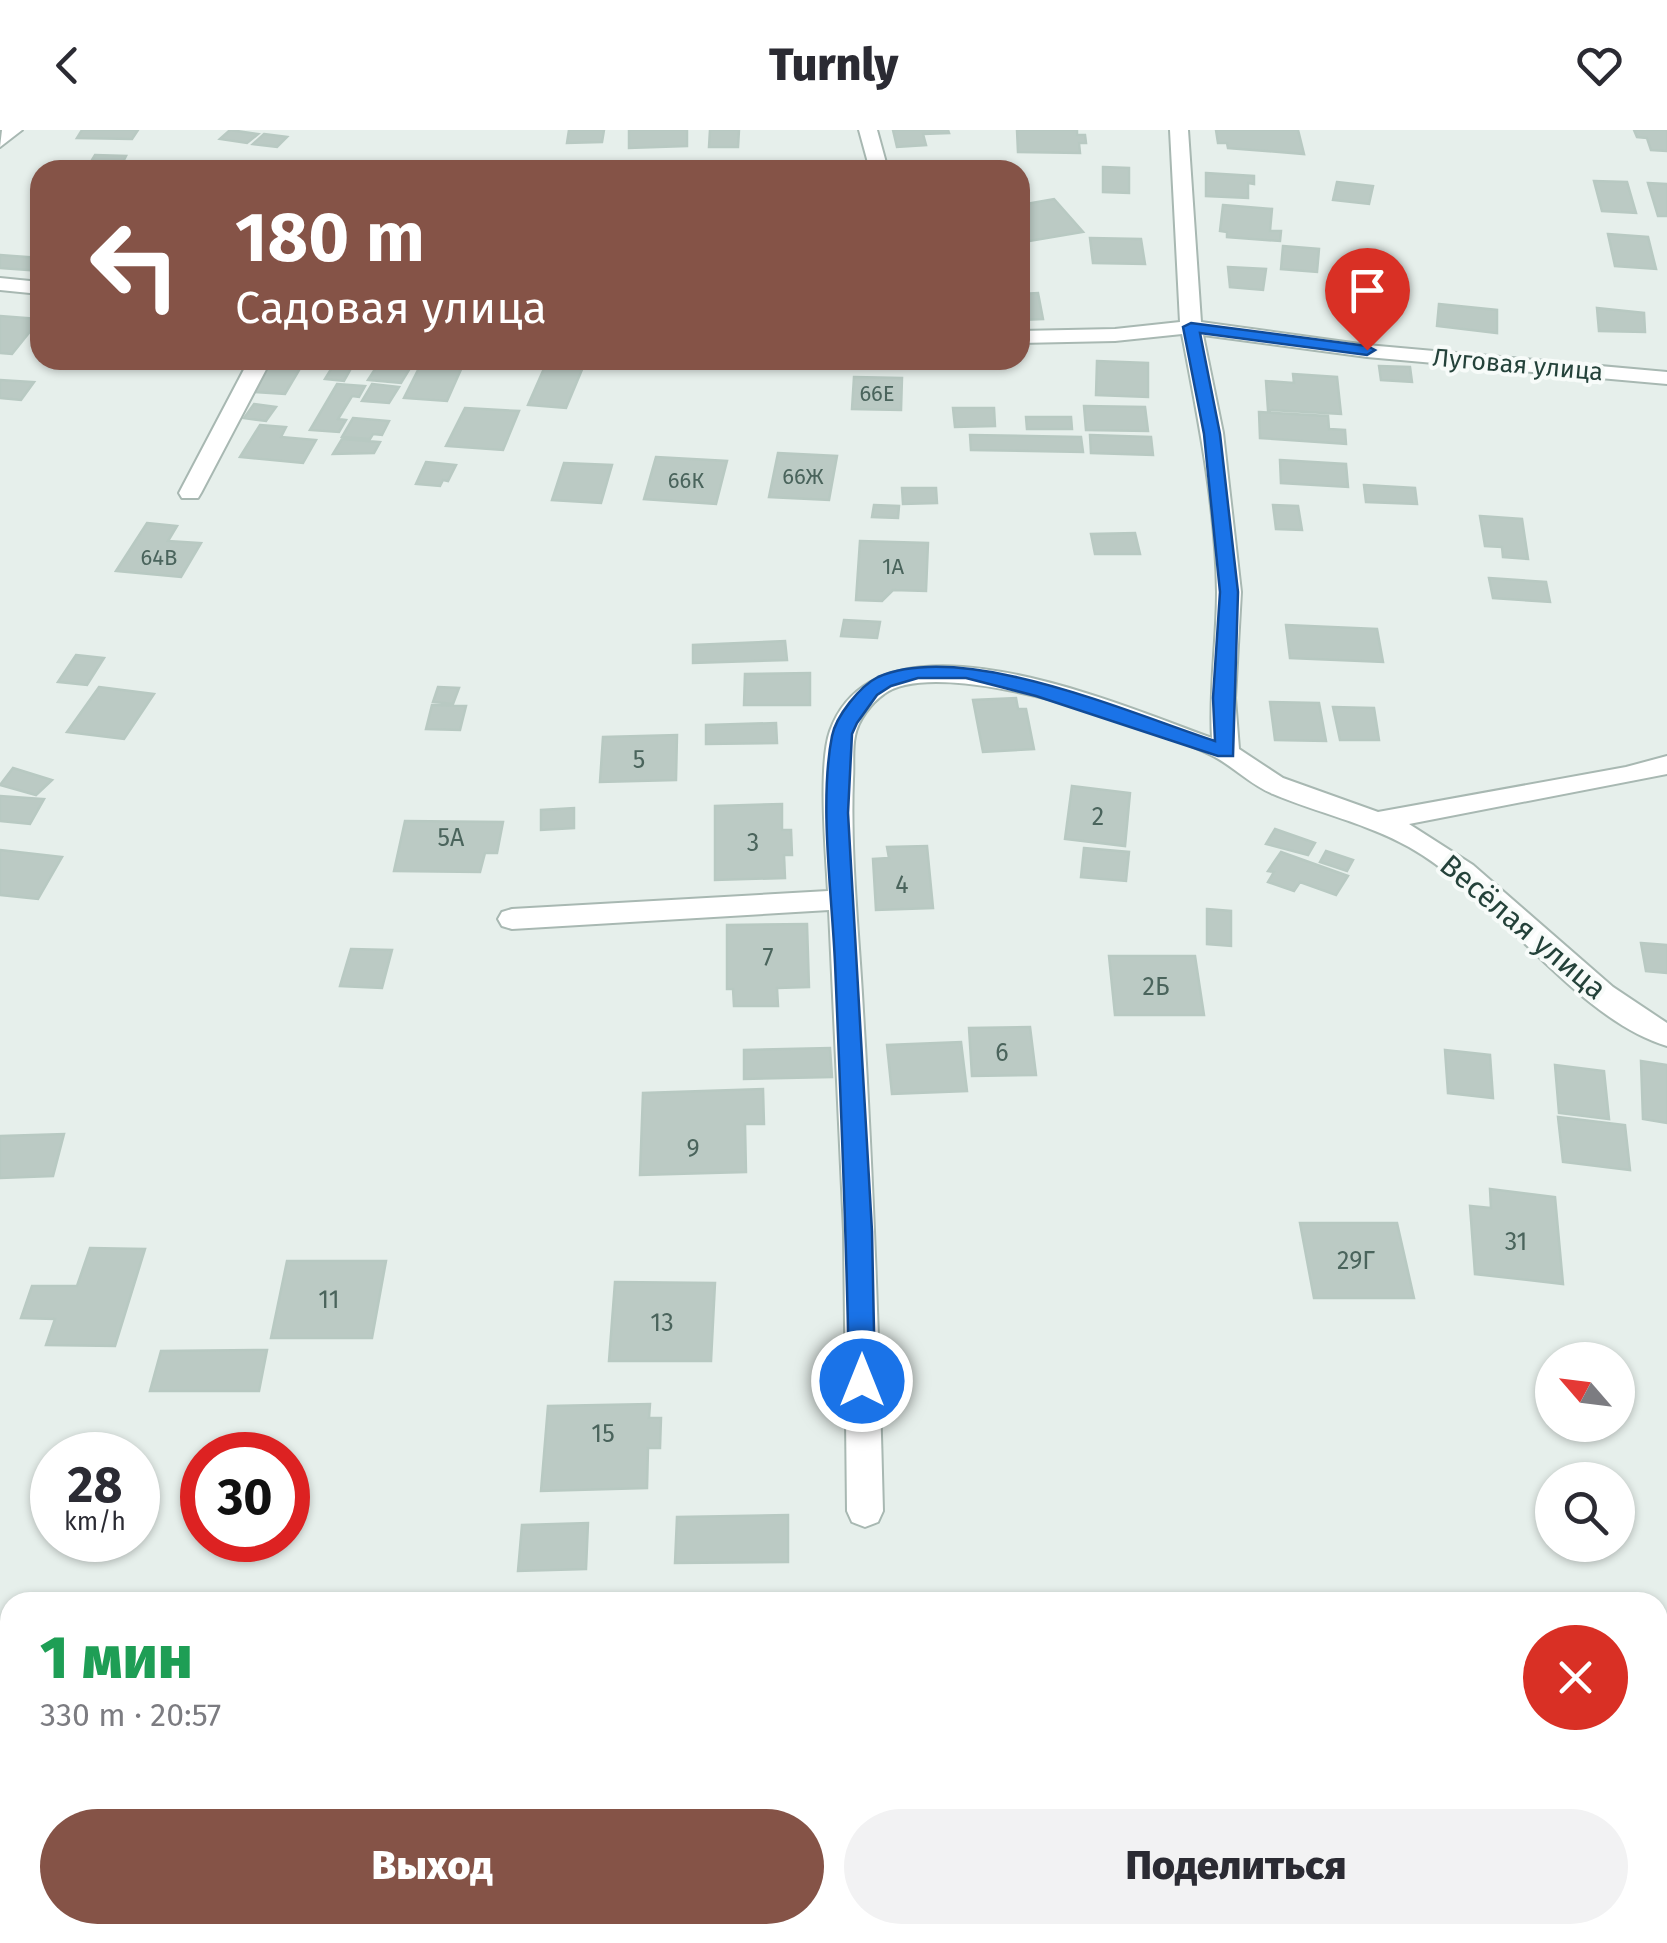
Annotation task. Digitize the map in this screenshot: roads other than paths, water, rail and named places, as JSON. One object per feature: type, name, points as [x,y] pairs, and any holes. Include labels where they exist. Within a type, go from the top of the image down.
[{"type":"street","points":[[0,142],[13,130]]},
{"type":"street","points":[[868,130],[876,160]]},
{"type":"street","points":[[1179,130],[1191,327],[1212,434],[1229,592],[1222,698],[1226,752]]},
{"type":"street","points":[[0,284],[30,287]]},
{"type":"street","name":"Луговая улица","points":[[1030,337],[1115,335],[1191,327],[1367,350],[1667,378]]},
{"type":"street","points":[[190,493],[255,370]]},
{"type":"street","name":"Весёлая улица","points":[[865,1511],[860,1231],[838,813],[842,734],[870,691],[884,682],[917,672],[966,672],[1042,691],[1226,752],[1246,771],[1288,794],[1377,821],[1428,846],[1624,1014],[1667,1036]]},
{"type":"street","points":[[1377,821],[1626,776],[1667,765]]},
{"type":"street","points":[[512,919],[842,900]]}]
